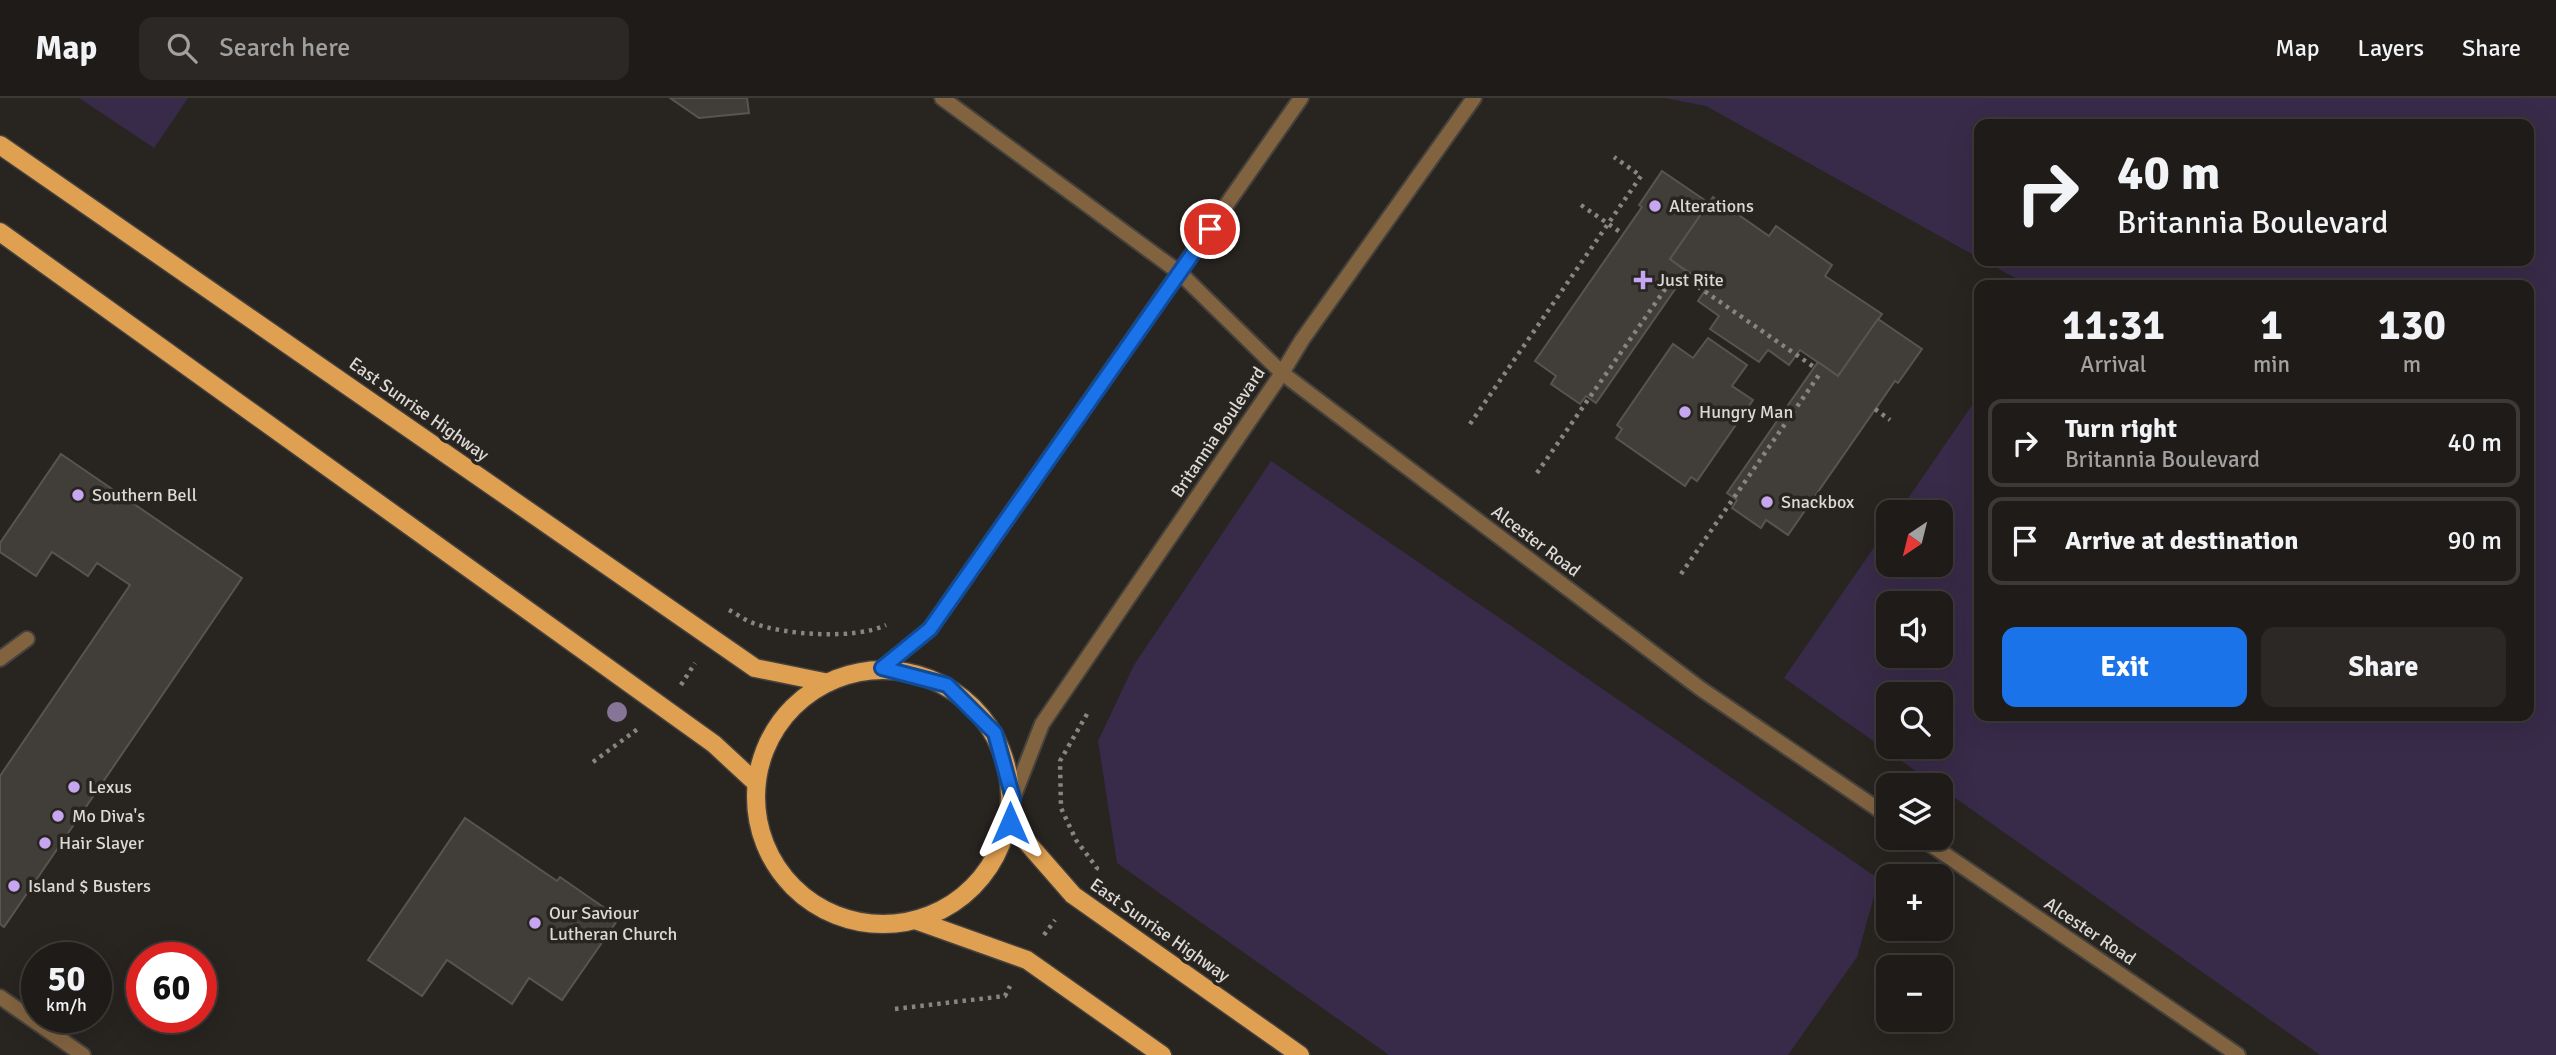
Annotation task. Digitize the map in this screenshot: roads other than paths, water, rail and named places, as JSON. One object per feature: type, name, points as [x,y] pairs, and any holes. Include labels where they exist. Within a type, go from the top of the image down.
[{"type":"main road","name":"East Sunrise Highway","points":[[0,145],[755,668],[824,682]]},
{"type":"main road","points":[[0,232],[714,744],[755,782]]},
{"type":"main road","points":[[918,921],[960,901],[992,866],[1010,823],[1013,798],[995,733],[947,685],[882,668],[824,682],[791,707],[766,741],[755,782],[757,822],[772,860],[810,902],[862,923],[918,921],[1027,960],[1162,1055]]},
{"type":"main road","name":"East Sunrise Highway","points":[[1010,823],[1073,895],[1300,1055]]},
{"type":"street","name":"Alcester Road","points":[[942,98],[1180,273],[1282,373],[1701,689],[1876,808]]},
{"type":"street","points":[[882,668],[930,629],[1301,98]]},
{"type":"street","name":"Britannia Boulevard","points":[[1013,798],[1042,724],[1302,340],[1474,98]]},
{"type":"street","points":[[0,659],[27,639]]},
{"type":"street","name":"Alcester Road","points":[[1938,850],[2238,1055]]},
{"type":"street","points":[[0,997],[83,1055]]},
{"type":"place","name":"Alterations","points":[[1655,206]]},
{"type":"place","name":"Just Rite","points":[[1643,280]]},
{"type":"place","name":"Hungry Man","points":[[1685,412]]},
{"type":"place","name":"Southern Bell","points":[[78,495]]},
{"type":"place","name":"Snackbox","points":[[1767,502]]},
{"type":"place","name":"Lexus","points":[[74,787]]},
{"type":"place","name":"Mo Diva's","points":[[58,816]]},
{"type":"place","name":"Hair Slayer","points":[[45,843]]},
{"type":"place","name":"Island $ Busters","points":[[14,886]]},
{"type":"place","name":"Our Saviour Lutheran Church","points":[[535,923]]}]
